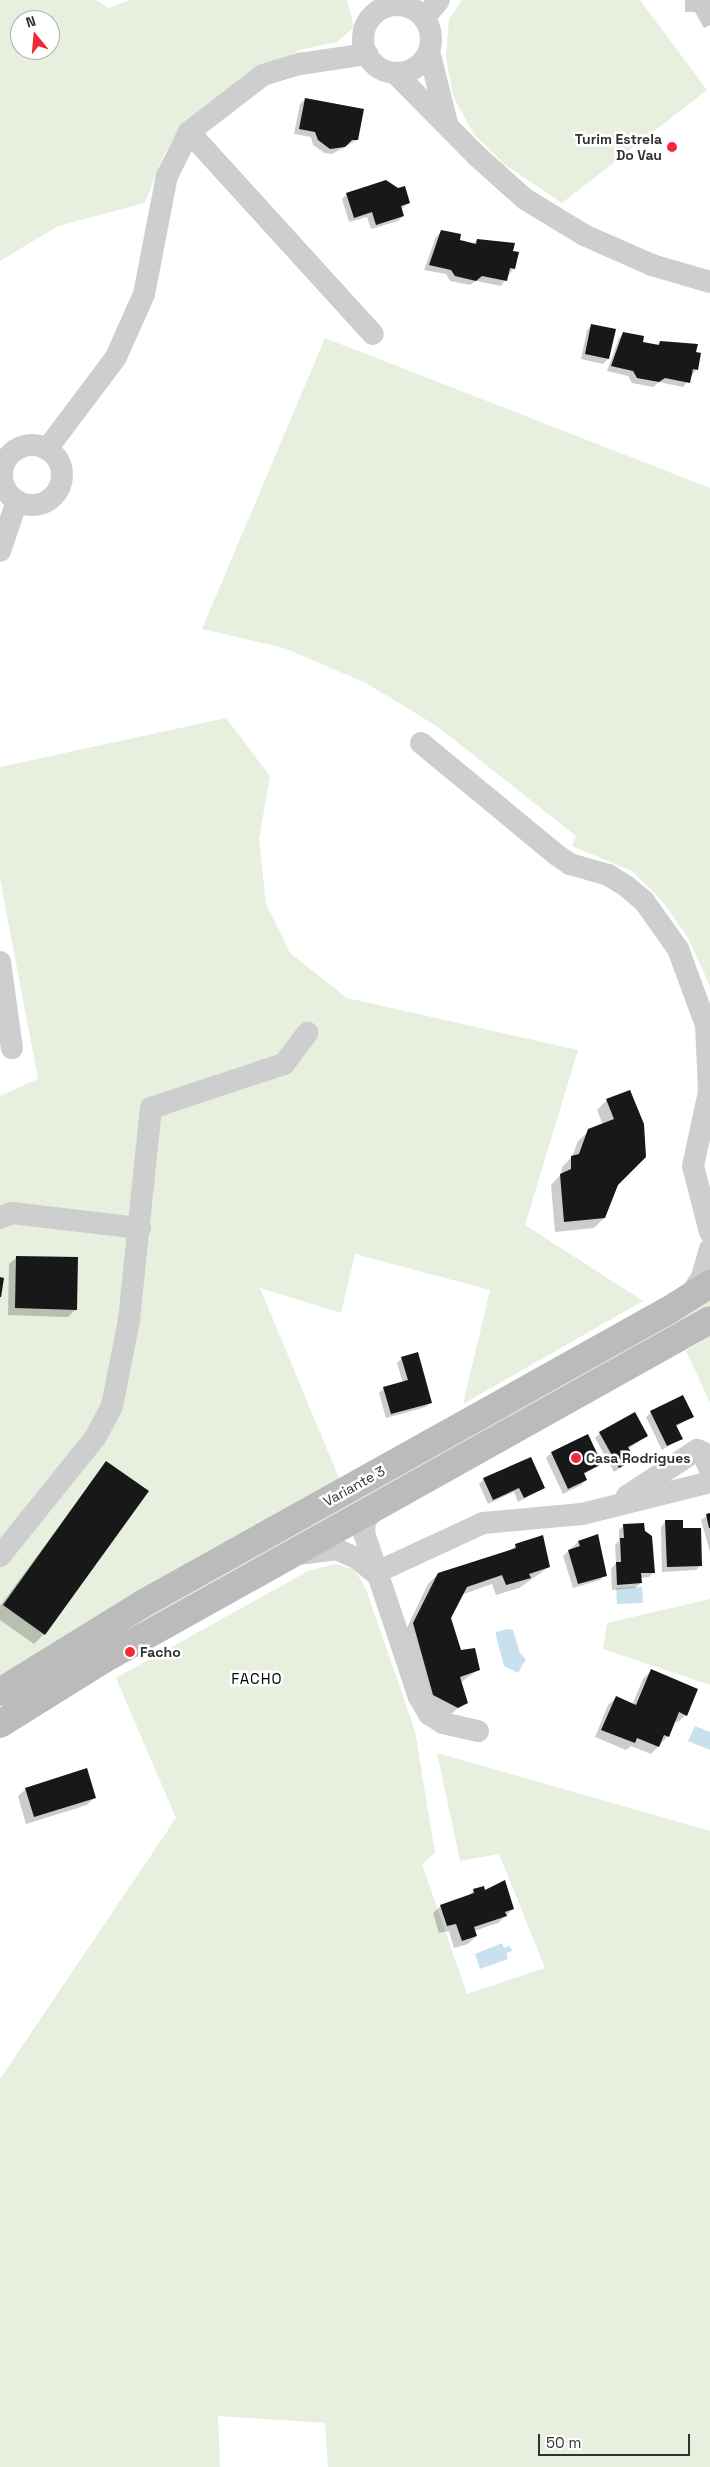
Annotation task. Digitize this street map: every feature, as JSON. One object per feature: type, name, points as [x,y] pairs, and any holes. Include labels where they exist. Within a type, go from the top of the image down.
[{"type":"main road","name":"Variante 3","points":[[2,1686],[144,1602],[699,1290]]},
{"type":"main road","name":"Variante 3","points":[[0,1724],[104,1658],[710,1320]]},
{"type":"street","points":[[424,18],[439,0]]},
{"type":"street","points":[[448,124],[429,51],[430,30],[424,18],[406,6],[389,3],[375,12],[365,10],[363,40],[366,54],[376,66],[395,73],[448,124],[477,156],[525,199],[584,235],[652,265],[710,282]]},
{"type":"street","points":[[395,73],[415,67],[429,51]]},
{"type":"street","points":[[47,449],[116,357],[144,294],[167,176],[189,132],[263,75],[300,64],[366,54]]},
{"type":"street","points":[[189,132],[372,334]]},
{"type":"street","points":[[25,445],[47,449],[57,457],[62,468],[58,490],[39,504],[17,501],[7,492],[2,481],[6,460],[25,445]]},
{"type":"street","points":[[0,551],[17,501]]},
{"type":"street","points":[[422,744],[557,855],[570,864],[608,875],[626,886],[644,901],[678,949],[704,1018],[710,1057],[709,1092],[693,1166],[710,1232]]},
{"type":"street","points":[[0,962],[12,1048]]},
{"type":"street","points":[[0,1556],[95,1438],[112,1406],[129,1320],[151,1108],[284,1064],[307,1032]]},
{"type":"street","points":[[696,1183],[710,1209]]},
{"type":"street","points":[[0,1218],[12,1213],[140,1228]]},
{"type":"street","points":[[699,1290],[710,1249]]},
{"type":"street","points":[[614,1505],[698,1450],[702,1452],[710,1470]]},
{"type":"street","points":[[375,1573],[483,1523],[582,1514],[710,1482]]},
{"type":"street","points":[[376,1507],[365,1521],[364,1532],[375,1573],[420,1697],[429,1714],[443,1723],[478,1731]]},
{"type":"street","points":[[288,1556],[320,1549],[336,1549],[358,1559],[375,1573]]},
{"type":"green space","points":[[0,0],[96,0],[108,8],[130,0],[347,0],[354,27],[337,42],[300,50],[252,75],[179,129],[163,156],[145,203],[58,226],[0,261]]},
{"type":"green space","points":[[462,0],[640,0],[707,90],[562,203],[504,164],[473,133],[453,96],[446,56],[449,19]]},
{"type":"green space","points":[[325,338],[710,488],[710,986],[688,938],[663,902],[632,871],[572,846],[576,836],[438,727],[366,683],[284,648],[202,629]]},
{"type":"green space","points":[[226,718],[270,776],[259,839],[266,904],[290,953],[347,998],[578,1050],[525,1225],[643,1301],[463,1404],[490,1290],[355,1254],[341,1313],[260,1288],[339,1478],[0,1678],[0,1096],[38,1079],[0,879],[0,767]]},
{"type":"green space","points":[[710,1297],[710,1307],[109,1643],[104,1636]]},
{"type":"green space","points":[[710,1336],[710,1403],[686,1351]]},
{"type":"green space","points":[[336,1564],[355,1570],[366,1589],[415,1731],[435,1853],[422,1864],[467,1994],[545,1968],[499,1854],[460,1861],[437,1753],[710,1831],[710,2467],[328,2467],[325,2423],[218,2416],[220,2467],[0,2467],[0,2079],[176,1818],[116,1678],[308,1571]]},
{"type":"green space","points":[[710,1599],[710,1685],[603,1649],[607,1623]]},
{"type":"water","points":[[642,1587],[643,1603],[617,1604],[616,1588]]},
{"type":"water","points":[[507,1629],[513,1630],[520,1653],[526,1659],[518,1673],[504,1666],[496,1636],[496,1632]]},
{"type":"water","points":[[695,1726],[710,1732],[710,1750],[688,1741]]},
{"type":"water","points":[[502,1943],[504,1948],[510,1946],[512,1951],[506,1953],[508,1959],[480,1969],[475,1954]]},
{"type":"building","points":[[305,98],[364,109],[358,140],[352,140],[345,147],[330,149],[318,140],[315,132],[299,129]]},
{"type":"building","points":[[386,180],[398,188],[405,186],[410,203],[401,206],[404,216],[376,225],[372,212],[354,218],[346,193]]},
{"type":"building","points":[[441,230],[461,234],[460,240],[476,244],[477,239],[515,243],[513,251],[519,252],[515,269],[510,268],[507,281],[482,276],[476,281],[455,276],[451,270],[429,265]]},
{"type":"building","points":[[591,324],[616,329],[609,359],[585,354]]},
{"type":"building","points":[[623,332],[644,336],[643,342],[659,345],[660,341],[698,344],[696,352],[701,353],[698,370],[693,369],[690,383],[665,378],[659,382],[637,378],[633,371],[611,366]]},
{"type":"building","points":[[630,1090],[644,1124],[646,1157],[618,1185],[605,1218],[564,1222],[560,1174],[571,1169],[571,1156],[579,1154],[588,1129],[614,1119],[606,1099]]},
{"type":"building","points":[[16,1256],[78,1257],[77,1310],[15,1308]]},
{"type":"building","points":[[0,1277],[4,1278],[1,1297],[0,1297]]},
{"type":"building","points":[[418,1352],[432,1403],[391,1414],[383,1387],[408,1380],[401,1357]]},
{"type":"building","points":[[683,1395],[694,1417],[676,1425],[683,1439],[667,1446],[650,1411]]},
{"type":"building","points":[[635,1412],[648,1436],[628,1447],[635,1459],[619,1468],[599,1432]]},
{"type":"building","name":"Casa Rodrigues","points":[[588,1434],[602,1464],[584,1473],[587,1480],[568,1489],[551,1452]]},
{"type":"building","points":[[531,1457],[545,1488],[524,1498],[519,1488],[493,1500],[483,1478]]},
{"type":"building","points":[[106,1461],[149,1491],[45,1635],[3,1605]]},
{"type":"building","points":[[710,1513],[710,1528],[709,1528],[706,1514]]},
{"type":"building","points":[[665,1520],[683,1520],[683,1528],[701,1528],[702,1566],[667,1567]]},
{"type":"building","points":[[644,1523],[645,1531],[652,1536],[655,1573],[641,1573],[642,1583],[617,1585],[616,1562],[621,1562],[620,1538],[624,1538],[623,1524]]},
{"type":"building","points":[[598,1534],[607,1576],[578,1584],[568,1550],[580,1546],[578,1541]]},
{"type":"building","points":[[543,1535],[550,1567],[529,1574],[531,1578],[506,1585],[502,1575],[467,1587],[451,1618],[461,1650],[475,1648],[480,1670],[460,1677],[468,1703],[458,1708],[433,1695],[413,1623],[438,1573],[516,1548],[515,1544]]},
{"type":"building","points":[[651,1669],[698,1689],[687,1716],[679,1712],[669,1737],[664,1735],[659,1747],[637,1738],[635,1743],[601,1730],[616,1696],[636,1705]]},
{"type":"building","points":[[87,1768],[96,1798],[34,1817],[25,1788]]},
{"type":"building","points":[[505,1880],[514,1909],[505,1912],[507,1916],[474,1927],[477,1936],[462,1941],[456,1924],[447,1926],[440,1905],[474,1893],[473,1889],[484,1886],[485,1890]]},
{"type":"place","name":"Turim Estrela Do Vau","points":[[672,147]]},
{"type":"place","name":"Casa Rodrigues","points":[[576,1458]]},
{"type":"place","name":"Facho","points":[[130,1652]]},
{"type":"district","name":"FACHO","points":[[257,1679]]}]
